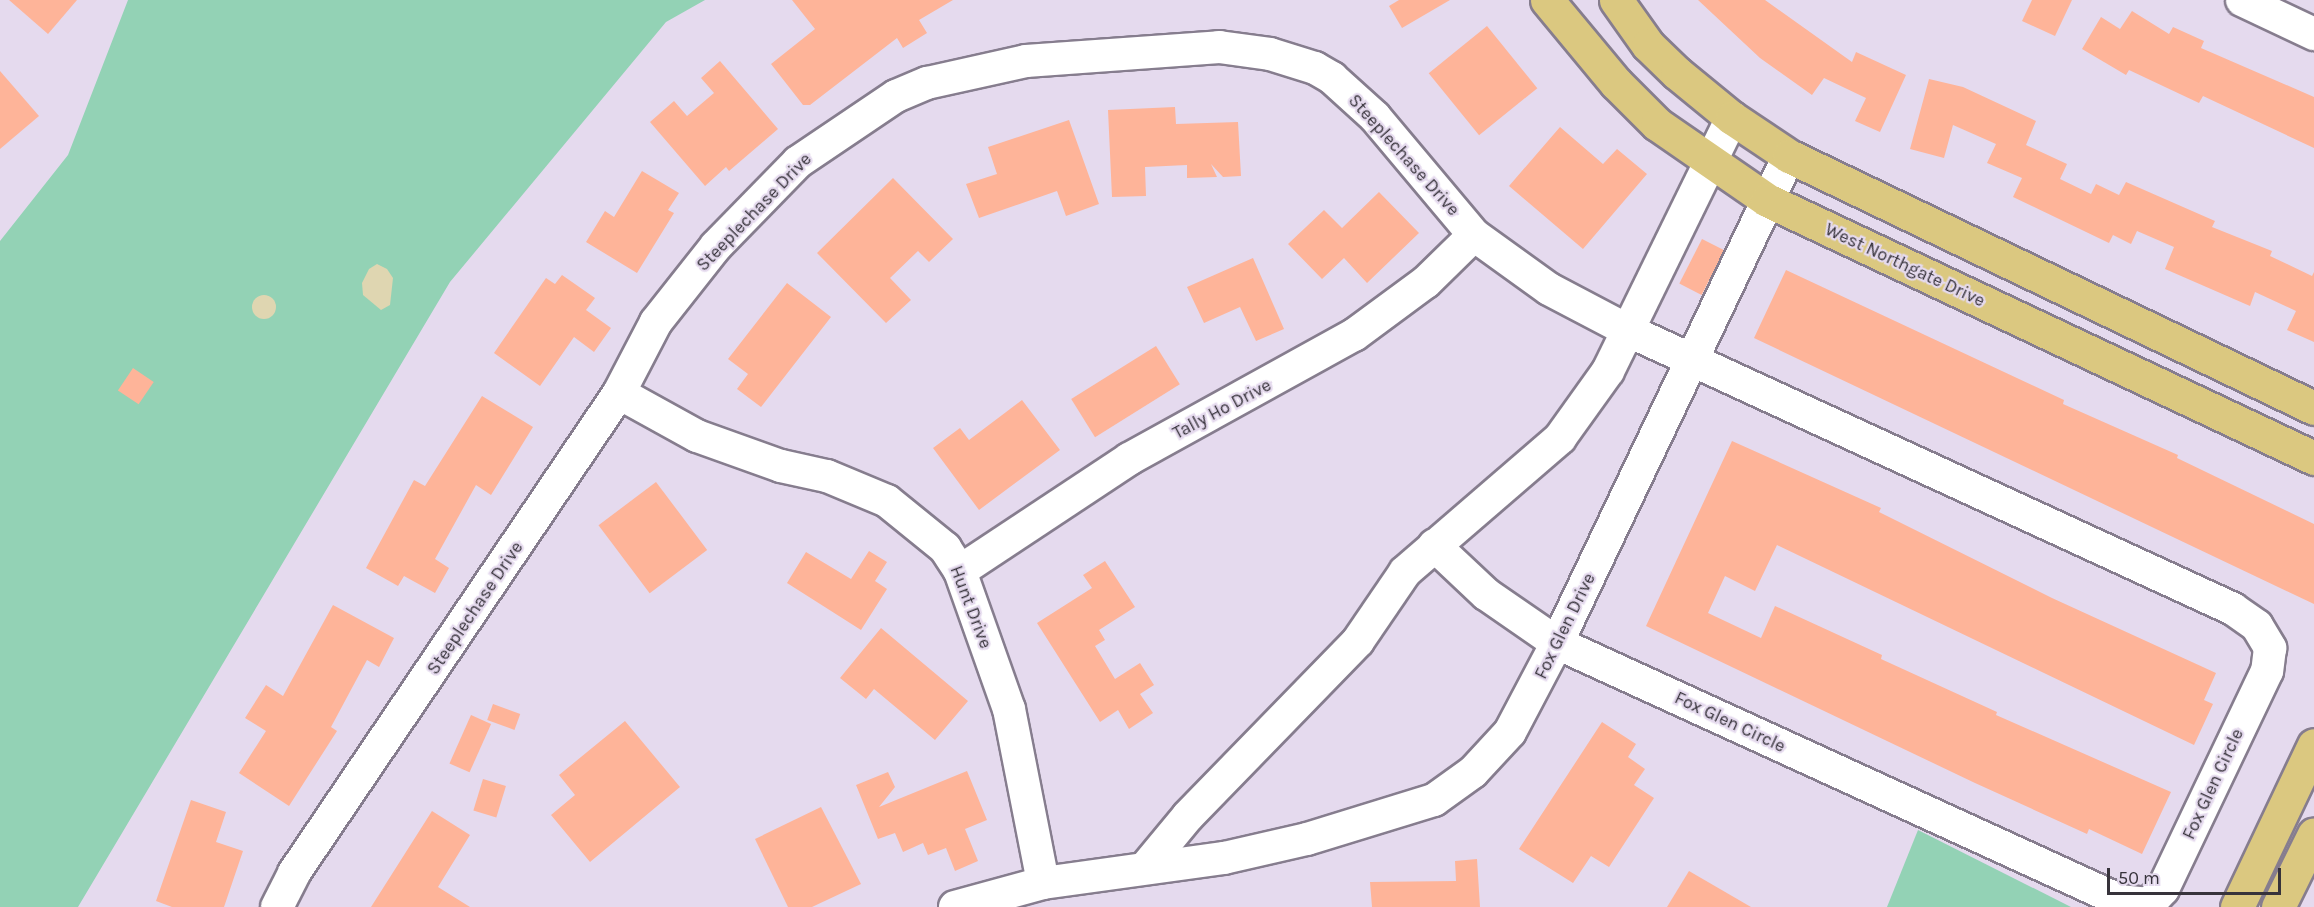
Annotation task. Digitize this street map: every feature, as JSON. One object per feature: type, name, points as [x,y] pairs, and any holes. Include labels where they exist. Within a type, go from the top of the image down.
[{"type":"main road","name":"West Northgate Drive","points":[[1547,0],[1616,83],[1657,124],[1710,163],[1767,200],[2314,458]]},
{"type":"main road","points":[[1616,0],[1648,45],[1732,118],[1789,156],[2314,408]]},
{"type":"main road","points":[[2237,907],[2314,745]]},
{"type":"main road","points":[[2278,907],[2314,834]]},
{"type":"street","points":[[2242,0],[2314,34]]},
{"type":"street","name":"Steeplechase Drive","points":[[277,907],[294,873],[619,393],[656,322],[678,291],[716,246],[798,162],[896,96],[927,84],[1026,61],[1219,47],[1270,54],[1316,68],[1332,78],[1375,117],[1474,235],[1549,290],[1629,331],[1693,360]]},
{"type":"street","points":[[1145,868],[1188,816],[1358,641],[1405,572],[1434,545],[1516,479],[1560,438],[1608,371],[1732,118]]},
{"type":"street","name":"Fox Glen Drive","points":[[955,907],[1043,882],[1224,858],[1306,839],[1434,800],[1473,772],[1510,732],[1557,643],[1789,156]]},
{"type":"street","name":"Tally Ho Drive","points":[[960,571],[1129,459],[1354,335],[1426,282],[1474,235]]},
{"type":"street","name":"Fox Glen Circle","points":[[1434,545],[1486,594],[1557,643],[2121,901],[2149,903],[2163,890],[2267,672],[2270,648],[2257,626],[2233,609],[1693,360]]},
{"type":"street","name":"Hunt Drive","points":[[619,393],[697,436],[781,466],[827,476],[887,501],[945,548],[960,571],[1009,709],[1043,882]]},
{"type":"green space","points":[[128,0],[705,0],[666,22],[450,282],[78,907],[0,907],[0,241],[68,155]]},
{"type":"green space","points":[[1918,830],[2071,907],[1887,907]]},
{"type":"sand","points":[[377,264],[387,269],[393,278],[390,305],[381,310],[363,295],[362,283],[369,269]]},
{"type":"sand","points":[[264,295],[273,298],[276,307],[273,316],[264,319],[255,316],[252,307],[255,298]]},
{"type":"building","points":[[9,0],[77,0],[48,34]]},
{"type":"building","points":[[792,0],[953,0],[919,20],[927,33],[903,48],[897,38],[810,105],[803,105],[771,64],[815,29]]},
{"type":"building","points":[[1399,0],[1450,0],[1402,28],[1389,6]]},
{"type":"building","points":[[1698,0],[1765,0],[1852,62],[1856,52],[1906,75],[1880,132],[1855,121],[1866,98],[1824,78],[1812,95],[1760,58]]},
{"type":"building","points":[[2032,0],[2072,0],[2055,36],[2022,21]]},
{"type":"building","points":[[2132,11],[2169,34],[2173,27],[2204,41],[2201,48],[2314,97],[2314,148],[2203,96],[2199,103],[2129,70],[2126,75],[2082,49],[2101,17],[2120,29]]},
{"type":"building","points":[[1487,26],[1537,88],[1479,135],[1429,73]]},
{"type":"building","points":[[720,61],[778,129],[729,171],[726,167],[705,186],[650,122],[674,101],[687,116],[714,93],[701,78]]},
{"type":"building","points":[[0,71],[39,116],[0,149]]},
{"type":"building","points":[[1929,79],[1963,87],[2036,121],[2026,145],[2067,164],[2060,179],[2091,194],[2096,184],[2119,195],[2126,182],[2215,221],[2212,227],[2272,251],[2270,256],[2312,276],[2314,272],[2314,342],[2287,330],[2296,311],[2255,292],[2250,306],[2165,269],[2174,247],[2137,231],[2131,244],[2113,235],[2109,243],[2013,197],[2022,178],[1987,163],[1996,144],[1953,125],[1944,158],[1910,149]]},
{"type":"building","points":[[1175,107],[1176,124],[1238,122],[1241,176],[1223,177],[1211,164],[1217,177],[1187,178],[1187,165],[1145,167],[1146,196],[1112,197],[1108,110]]},
{"type":"building","points":[[1069,120],[1099,204],[1066,216],[1057,191],[979,218],[966,184],[997,174],[988,147]]},
{"type":"building","points":[[1560,127],[1603,164],[1617,149],[1647,174],[1583,249],[1509,186]]},
{"type":"building","points":[[642,171],[679,193],[668,210],[674,213],[637,273],[586,242],[605,211],[614,217]]},
{"type":"building","points":[[893,178],[953,239],[929,262],[918,251],[890,278],[911,300],[886,323],[817,253]]},
{"type":"building","points":[[1379,192],[1419,233],[1367,283],[1344,258],[1322,279],[1288,244],[1324,210],[1342,228]]},
{"type":"building","points":[[1702,239],[1724,250],[1702,295],[1679,284]]},
{"type":"building","points":[[1253,258],[1284,329],[1256,341],[1240,307],[1204,323],[1187,287]]},
{"type":"building","points":[[1786,270],[2064,400],[2063,404],[2178,455],[2177,458],[2314,524],[2314,604],[1754,338]]},
{"type":"building","points":[[562,275],[595,298],[586,310],[611,328],[594,352],[574,337],[540,386],[494,353],[546,278],[555,284]]},
{"type":"building","points":[[787,283],[831,317],[761,407],[737,389],[748,374],[728,359]]},
{"type":"building","points":[[1156,346],[1180,384],[1095,437],[1071,399]]},
{"type":"building","points":[[133,368],[154,382],[139,404],[118,390]]},
{"type":"building","points":[[482,396],[533,427],[491,495],[476,485],[435,559],[449,568],[435,593],[404,576],[398,586],[366,568],[414,480],[425,486]]},
{"type":"building","points":[[1022,400],[1060,450],[979,510],[933,448],[960,428],[969,440]]},
{"type":"building","points":[[1732,441],[1881,508],[1879,512],[2052,598],[2216,673],[2204,700],[2213,704],[2194,745],[1777,545],[1755,591],[1725,576],[1708,613],[1761,638],[1775,606],[1882,655],[1881,659],[1997,712],[1996,715],[2171,792],[2142,854],[2089,829],[2087,834],[1975,783],[1646,626]]},
{"type":"building","points":[[656,482],[707,550],[650,593],[598,525]]},
{"type":"building","points":[[869,551],[887,562],[875,581],[887,589],[861,630],[787,583],[806,552],[851,579]]},
{"type":"building","points":[[1105,561],[1135,607],[1099,630],[1105,640],[1095,646],[1115,679],[1140,663],[1154,685],[1140,694],[1153,713],[1129,729],[1118,710],[1100,722],[1037,623],[1092,588],[1083,575]]},
{"type":"building","points":[[333,605],[394,638],[379,667],[367,660],[331,727],[337,731],[289,806],[239,773],[266,731],[245,718],[266,685],[283,696]]},
{"type":"building","points":[[881,628],[968,701],[935,740],[874,689],[866,699],[840,678]]},
{"type":"building","points":[[493,704],[520,714],[514,730],[487,720]]},
{"type":"building","points":[[471,715],[491,724],[470,772],[449,763]]},
{"type":"building","points":[[625,721],[680,787],[590,862],[551,815],[575,795],[559,775]]},
{"type":"building","points":[[1602,722],[1636,744],[1628,757],[1645,769],[1634,785],[1654,798],[1609,867],[1591,856],[1573,883],[1519,849]]},
{"type":"building","points":[[967,771],[987,820],[965,829],[978,861],[955,871],[946,848],[928,855],[923,843],[903,852],[895,833],[878,839],[856,785],[888,772],[895,787],[879,807]]},
{"type":"building","points":[[483,779],[506,786],[496,818],[473,811]]},
{"type":"building","points":[[191,800],[226,812],[216,842],[243,851],[224,907],[172,907],[156,901]]},
{"type":"building","points":[[821,807],[861,884],[812,907],[788,907],[755,839]]},
{"type":"building","points":[[432,811],[470,835],[438,887],[470,907],[371,907]]},
{"type":"building","points":[[1477,859],[1480,907],[1372,907],[1370,882],[1456,881],[1455,861]]},
{"type":"building","points":[[1689,871],[1751,907],[1667,907]]}]
